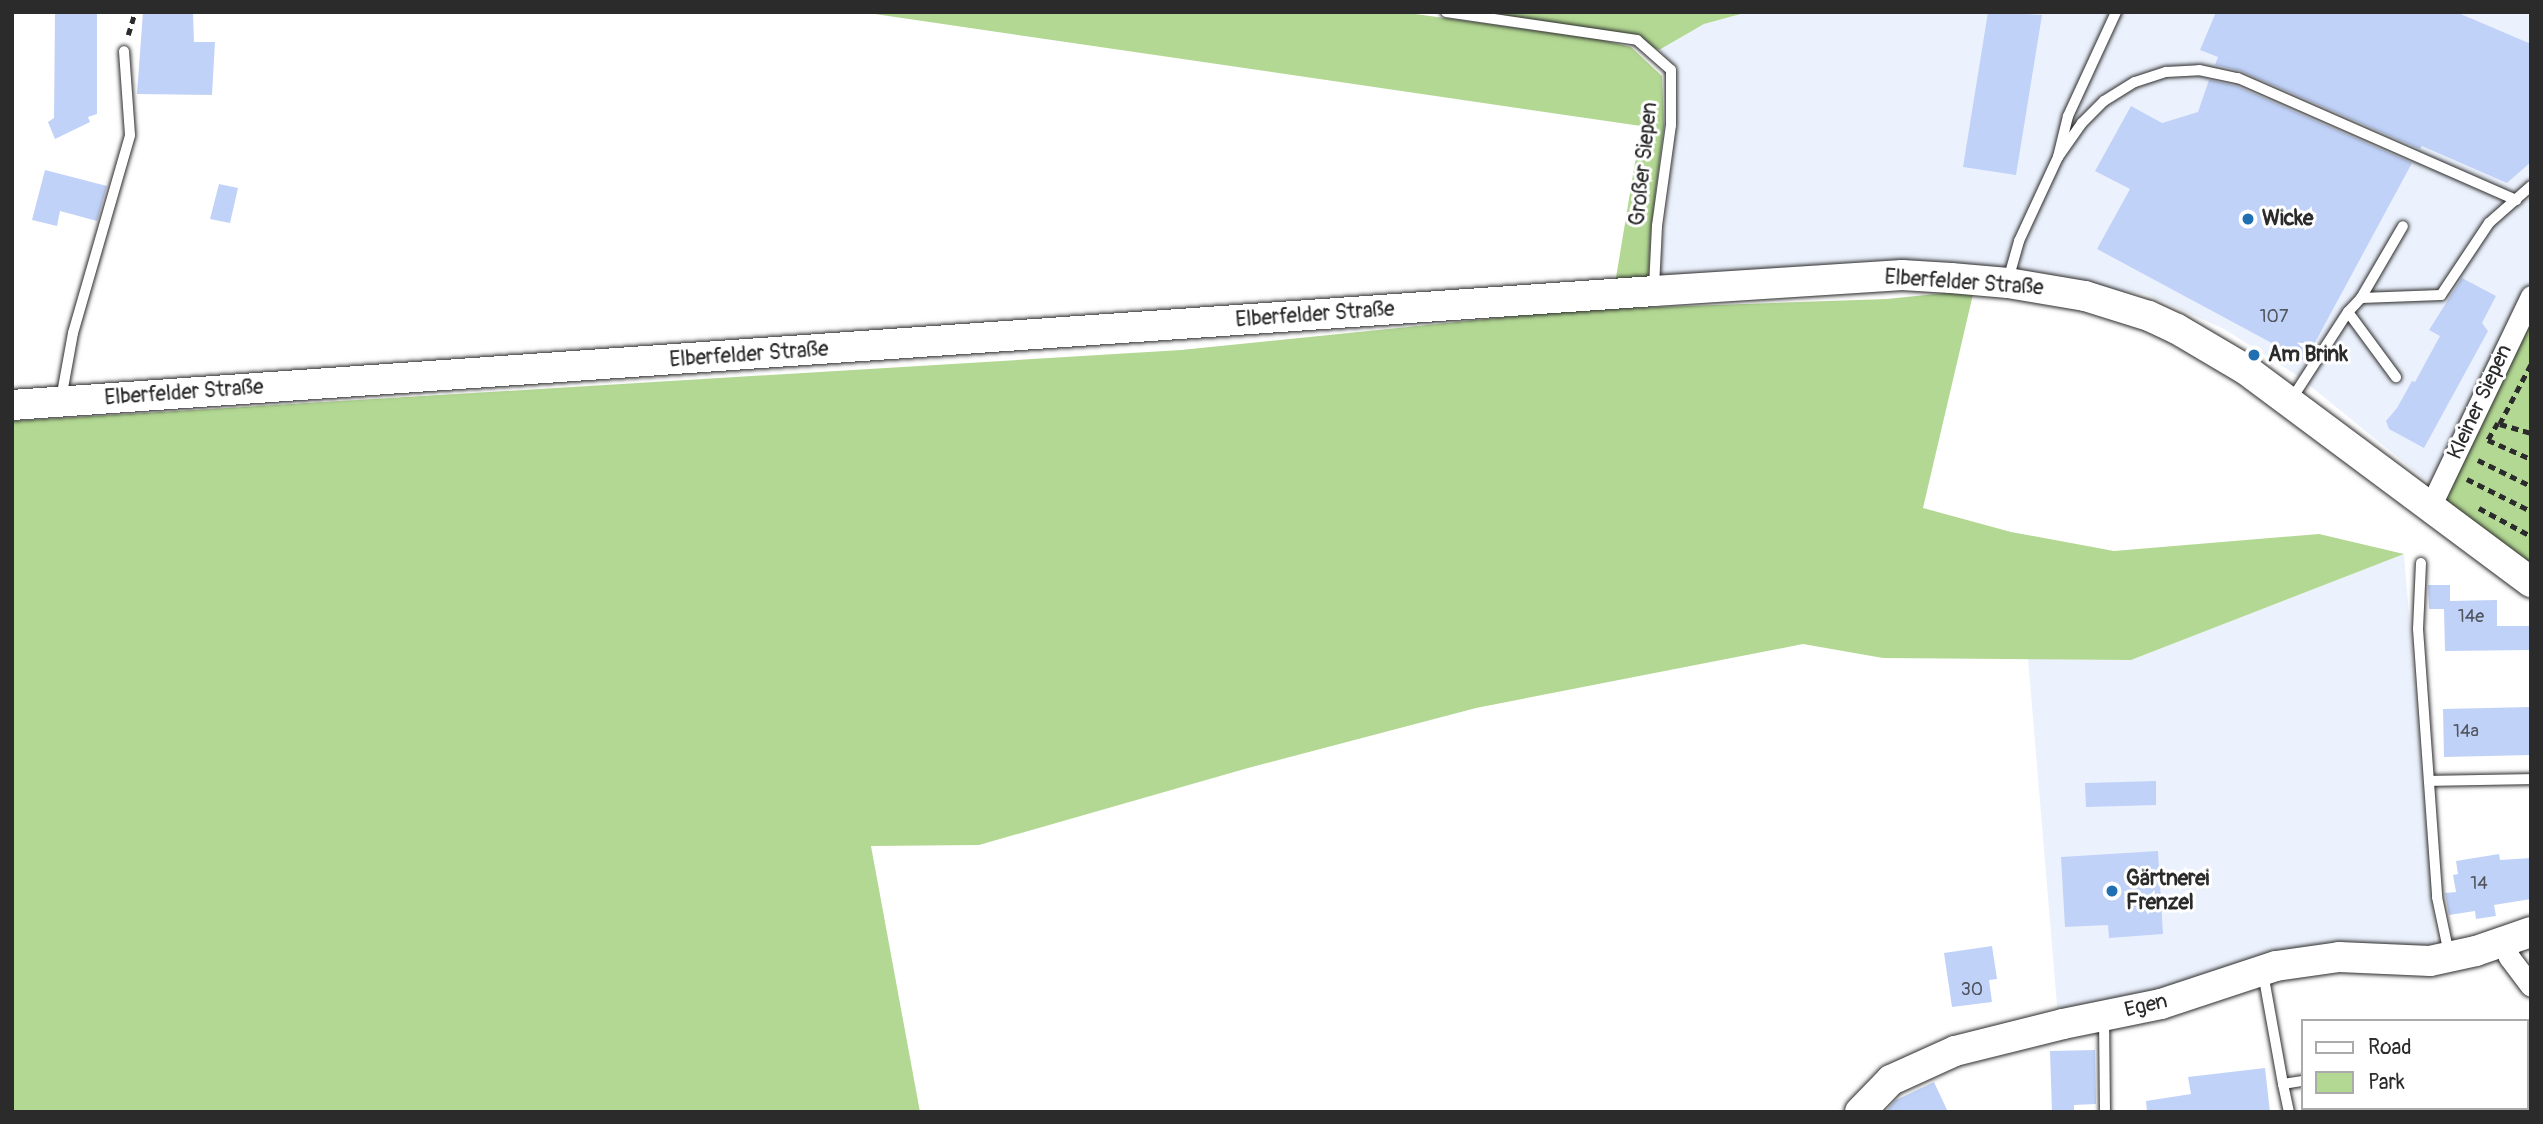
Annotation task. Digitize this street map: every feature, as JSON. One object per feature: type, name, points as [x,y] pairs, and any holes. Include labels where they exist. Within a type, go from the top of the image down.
[{"type":"main road","name":"Elberfelder Straße","points":[[12,405],[1902,275],[2008,283],[2085,296],[2149,316],[2218,352],[2290,402],[2429,509],[2531,582]]},
{"type":"main road","name":"Egen","points":[[1860,1112],[1891,1080],[1955,1051],[2161,1004],[2262,970],[2339,957],[2405,962],[2450,957],[2517,937]]},
{"type":"street","name":"Kleiner Siepen","points":[[2429,509],[2531,296]]},
{"type":"street","name":"Egen","points":[[2517,937],[2508,957],[2531,986]]},
{"type":"lane","name":"Großer Siepen","points":[[1446,12],[1637,40],[1671,70],[1671,125],[1657,226],[1654,291]]},
{"type":"lane","points":[[2058,157],[2068,116],[2116,12]]},
{"type":"lane","points":[[61,401],[73,333],[130,135],[124,51]]},
{"type":"lane","points":[[2008,283],[2019,241],[2058,157],[2082,123],[2104,101],[2135,82],[2166,72],[2199,70],[2238,78],[2516,200]]},
{"type":"lane","points":[[2361,298],[2441,295],[2489,223],[2531,186]]},
{"type":"lane","points":[[2290,402],[2348,312],[2361,298],[2403,226]]},
{"type":"lane","points":[[2348,312],[2396,377]]},
{"type":"lane","points":[[2421,564],[2418,629],[2437,897],[2450,957]]},
{"type":"lane","points":[[2429,781],[2531,779]]},
{"type":"lane","points":[[2262,970],[2289,1112]]},
{"type":"lane","points":[[2104,1016],[2105,1112]]},
{"type":"lane","points":[[2283,1084],[2302,1081]]},
{"type":"path","points":[[124,51],[135,12]]},
{"type":"path","points":[[2462,487],[2531,365]]},
{"type":"path","points":[[2475,414],[2531,433]]},
{"type":"path","points":[[2488,440],[2531,459]]},
{"type":"path","points":[[2477,461],[2531,486]]},
{"type":"path","points":[[2467,479],[2531,511]]},
{"type":"path","points":[[2470,502],[2531,536]]},
{"type":"shaded area","points":[[1748,12],[2531,12],[2531,287],[2433,486],[2298,376],[2224,329],[2146,294],[1987,274],[1657,287],[1677,126],[1678,69],[1659,50],[1704,24]]},
{"type":"shaded area","points":[[2404,554],[2436,948],[2302,947],[2171,987],[2058,1017],[2028,659],[2131,660]]},
{"type":"green space","points":[[861,12],[1401,12],[1597,39],[1631,47],[1662,76],[1664,127],[1651,229],[1648,286],[1614,290],[1641,126]]},
{"type":"green space","points":[[1480,12],[1748,12],[1704,24],[1659,50],[1634,37]]},
{"type":"green space","points":[[1974,290],[1923,508],[2011,532],[2114,551],[2319,534],[2404,554],[2131,660],[1883,658],[1803,644],[1476,708],[1248,768],[979,845],[871,846],[920,1112],[12,1112],[12,421],[1181,350],[1574,310],[1887,299]]},
{"type":"green space","points":[[2531,315],[2531,566],[2441,504]]},
{"type":"building","points":[[55,12],[97,12],[97,114],[88,117],[90,122],[55,139],[48,122],[54,118]]},
{"type":"building","points":[[143,12],[193,12],[194,42],[215,42],[212,95],[137,94]]},
{"type":"building","points":[[1988,12],[2042,15],[2016,175],[1963,167]]},
{"type":"building","points":[[2216,12],[2456,12],[2531,44],[2531,162],[2507,183],[2422,146],[2420,149],[2241,71],[2215,65],[2218,57],[2200,50]]},
{"type":"building","name":"Wicke","points":[[2209,80],[2236,86],[2412,163],[2305,361],[2097,249],[2130,189],[2095,171],[2131,106],[2162,123],[2198,112]]},
{"type":"building","points":[[45,170],[107,186],[97,221],[60,211],[57,226],[32,220]]},
{"type":"building","points":[[219,184],[238,188],[230,223],[210,219]]},
{"type":"building","points":[[2462,278],[2496,296],[2482,323],[2488,331],[2424,448],[2389,429],[2386,421],[2397,408],[2412,381],[2415,382],[2440,336],[2429,330]]},
{"type":"building","points":[[2428,585],[2450,585],[2450,601],[2497,600],[2497,626],[2531,626],[2531,650],[2445,651],[2444,609],[2429,609]]},
{"type":"building","points":[[2531,707],[2531,755],[2444,757],[2443,709]]},
{"type":"building","points":[[2156,781],[2156,805],[2086,807],[2085,783]]},
{"type":"building","name":"Gärtnerei Frenzel","points":[[2158,851],[2163,934],[2109,938],[2108,925],[2065,927],[2061,857]]},
{"type":"building","points":[[2499,854],[2500,860],[2531,858],[2531,899],[2494,905],[2496,916],[2476,919],[2475,911],[2449,915],[2445,893],[2456,892],[2453,875],[2458,874],[2456,861]]},
{"type":"building","points":[[1992,946],[1997,979],[1989,980],[1992,1002],[1952,1007],[1944,953]]},
{"type":"building","points":[[2095,1050],[2096,1104],[2074,1105],[2074,1112],[2052,1112],[2050,1051]]},
{"type":"building","points":[[2265,1068],[2270,1112],[2147,1112],[2146,1101],[2191,1094],[2188,1077]]},
{"type":"building","points":[[1934,1082],[1948,1112],[1885,1112],[1896,1100]]},
{"type":"place","name":"Wicke","points":[[2248,219]]},
{"type":"place","name":"Am Brink","points":[[2254,355]]},
{"type":"place","name":"Gärtnerei Frenzel","points":[[2112,891]]}]
